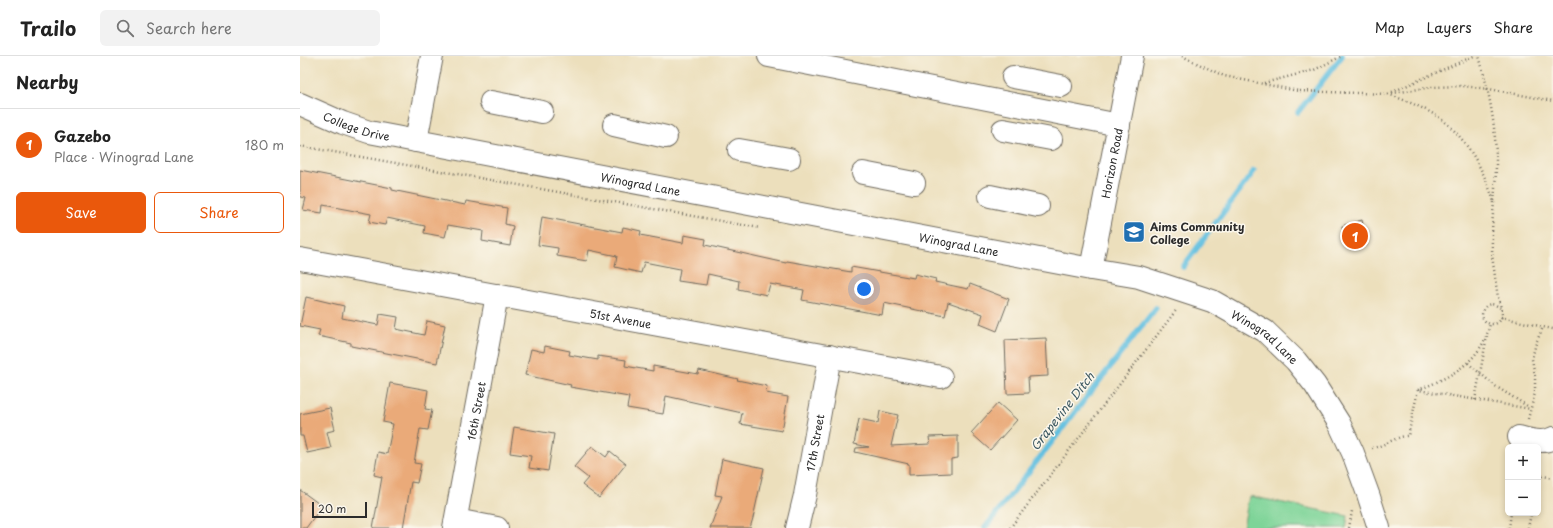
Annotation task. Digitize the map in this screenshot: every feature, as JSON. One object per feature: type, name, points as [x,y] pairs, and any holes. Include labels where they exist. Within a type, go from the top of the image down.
[{"type":"street","points":[[416,141],[432,56]]},
{"type":"street","points":[[769,56],[1118,125]]},
{"type":"street","name":"Horizon Road","points":[[1091,270],[1132,56]]},
{"type":"street","points":[[1013,77],[1061,86]]},
{"type":"street","points":[[491,102],[542,112]]},
{"type":"street","name":"College Drive","points":[[300,104],[343,123],[369,132],[416,141]]},
{"type":"street","points":[[614,125],[666,136]]},
{"type":"street","points":[[1003,130],[1051,139]]},
{"type":"street","name":"Winograd Lane","points":[[416,141],[1091,270],[1139,277],[1212,301],[1265,331],[1290,356],[1315,385],[1339,423],[1353,453],[1368,494],[1378,528]]},
{"type":"street","points":[[739,150],[789,159]]},
{"type":"street","points":[[863,173],[914,183]]},
{"type":"street","points":[[990,196],[1038,206]]},
{"type":"street","name":"51st Avenue","points":[[300,258],[941,376]]},
{"type":"street","name":"16th Street","points":[[455,524],[497,295]]},
{"type":"street","name":"17th Street","points":[[797,528],[805,495],[830,356]]},
{"type":"street","points":[[1521,438],[1547,441],[1553,438]]},
{"type":"street","points":[[455,524],[497,528]]},
{"type":"path","points":[[1182,56],[1224,76],[1298,91],[1387,94],[1432,87],[1463,86],[1489,89],[1553,101]]},
{"type":"path","points":[[1263,83],[1314,70],[1342,56]]},
{"type":"path","points":[[1387,94],[1474,56]]},
{"type":"path","points":[[1479,56],[1489,89],[1495,133],[1496,163],[1492,229],[1493,261],[1500,308],[1502,312],[1497,323],[1490,324],[1482,318],[1483,309],[1485,306],[1495,304],[1500,308]]},
{"type":"path","points":[[1387,94],[1437,116],[1454,130],[1469,148],[1489,187],[1494,202]]},
{"type":"path","points":[[300,146],[764,229]]},
{"type":"path","points":[[1010,528],[1189,293]]},
{"type":"path","points":[[1501,317],[1553,329]]},
{"type":"path","points":[[1418,390],[1449,377],[1468,363],[1479,351],[1488,334],[1490,324]]},
{"type":"path","points":[[1475,400],[1490,324]]},
{"type":"path","points":[[1521,438],[1535,393],[1536,384],[1532,360],[1536,343],[1543,327]]},
{"type":"path","points":[[1468,363],[1505,393],[1531,409]]},
{"type":"path","points":[[1353,453],[1380,447],[1403,436],[1408,436],[1418,390]]},
{"type":"path","points":[[1418,390],[1531,409]]},
{"type":"path","points":[[1541,476],[1553,478]]},
{"type":"path","points":[[1348,528],[1352,505]]},
{"type":"path","points":[[1509,528],[1511,516]]},
{"type":"path","points":[[1528,528],[1531,516]]},
{"type":"green space","points":[[1249,496],[1348,516],[1346,528],[1243,528]]},
{"type":"building","points":[[300,170],[392,188],[392,190],[465,205],[466,201],[507,208],[505,224],[513,226],[510,246],[482,241],[483,231],[448,225],[445,237],[424,233],[425,226],[387,218],[385,225],[369,222],[371,214],[323,205],[322,213],[303,210],[306,198],[300,197]]},
{"type":"building","points":[[542,217],[622,232],[623,227],[641,231],[640,235],[683,243],[684,235],[706,239],[705,245],[786,263],[787,261],[851,272],[851,267],[914,278],[915,274],[936,279],[935,282],[968,289],[970,284],[1009,299],[997,331],[980,324],[983,314],[948,302],[945,316],[884,303],[882,315],[802,300],[804,290],[770,284],[767,295],[738,289],[739,281],[708,274],[706,285],[678,281],[680,269],[644,262],[641,273],[615,267],[617,256],[589,250],[587,261],[557,256],[558,248],[538,245]]},
{"type":"building","points":[[1362,220],[1367,245],[1347,248],[1342,226]]},
{"type":"building","points":[[306,297],[344,306],[342,318],[378,325],[380,314],[398,317],[396,329],[424,335],[427,321],[445,325],[437,363],[351,346],[351,343],[318,336],[320,330],[300,326]]},
{"type":"building","points":[[1046,338],[1048,376],[1028,377],[1029,393],[1007,394],[1005,340]]},
{"type":"building","points":[[545,346],[570,351],[569,355],[598,360],[598,356],[626,360],[625,366],[653,371],[653,366],[698,374],[699,370],[767,386],[766,393],[788,397],[782,431],[740,424],[742,413],[666,396],[663,414],[627,408],[629,397],[570,387],[571,385],[525,375],[531,349],[544,352]]},
{"type":"building","points":[[390,383],[428,390],[425,409],[432,410],[428,430],[420,429],[414,463],[421,464],[417,483],[411,482],[403,528],[373,528],[382,477],[374,475],[378,452],[387,454],[393,424],[383,422]]},
{"type":"building","points":[[998,403],[1017,420],[990,450],[971,433]]},
{"type":"building","points":[[330,408],[335,430],[327,432],[331,448],[307,453],[303,436],[300,436],[300,414]]},
{"type":"building","points":[[880,411],[898,415],[891,446],[930,444],[929,437],[958,436],[958,458],[951,459],[951,473],[909,475],[909,464],[855,452],[856,448],[869,447],[854,444],[859,419],[878,423]]},
{"type":"building","points":[[514,427],[554,434],[548,471],[529,468],[531,456],[510,453]]},
{"type":"building","points":[[592,446],[606,457],[610,451],[626,464],[599,498],[582,485],[588,478],[574,467]]},
{"type":"building","points":[[722,459],[764,468],[750,528],[710,528],[722,496],[715,495]]},
{"type":"building","points":[[300,490],[322,506],[306,528],[300,528]]},
{"type":"waterway","name":"Grapevine Ditch","points":[[1298,112],[1342,56]]},
{"type":"waterway","name":"Grapevine Ditch","points":[[1183,267],[1254,171]]},
{"type":"waterway","name":"Grapevine Ditch","points":[[985,528],[1156,308]]},
{"type":"place","name":"Aims Community College","points":[[1134,232]]},
{"type":"place","name":"Gazebo","points":[[1355,236]]}]
